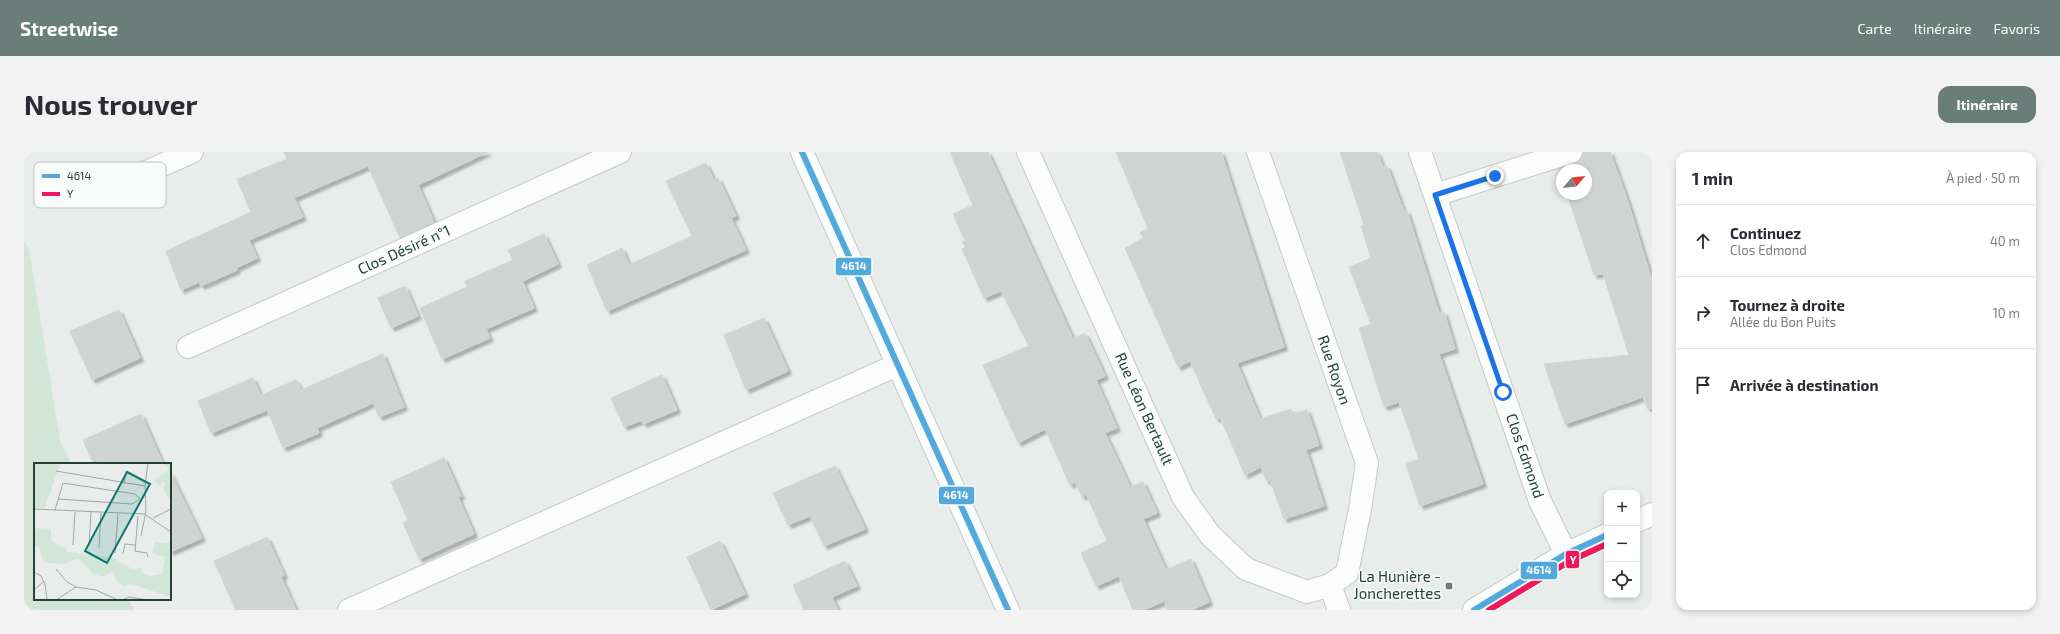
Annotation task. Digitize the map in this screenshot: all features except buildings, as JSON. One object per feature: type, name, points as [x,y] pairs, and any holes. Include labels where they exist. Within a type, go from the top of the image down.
[{"type":"street","points":[[166,163],[192,152]]},
{"type":"street","name":"Clos Désiré n°1","points":[[188,347],[620,152]]},
{"type":"street","points":[[802,152],[1008,610]]},
{"type":"street","name":"Rue Léon Bertault","points":[[1028,152],[1183,497],[1205,529],[1246,569],[1308,592],[1330,585]]},
{"type":"street","name":"Rue Royon","points":[[1258,152],[1366,463],[1360,509],[1348,573],[1330,585]]},
{"type":"street","name":"Clos Edmond","points":[[1420,152],[1540,500],[1566,554]]},
{"type":"street","points":[[1435,195],[1571,152]]},
{"type":"street","points":[[349,610],[897,364]]},
{"type":"street","points":[[1640,520],[1652,514]]},
{"type":"street","points":[[1474,610],[1566,554],[1604,536]]},
{"type":"street","points":[[1330,585],[1339,610]]},
{"type":"green space","points":[[24,242],[29,249],[60,440],[71,463],[34,463],[34,600],[129,600],[134,610],[24,610]]},
{"type":"transit line","name":"4614","points":[[802,152],[1008,610]]},
{"type":"transit line","name":"4614","points":[[1474,610],[1566,554],[1604,536]]},
{"type":"transit line","name":"Y","points":[[1489,610],[1570,561],[1604,545]]},
{"type":"place","name":"La Hunière - Joncherettes","points":[[1449,586]]},
{"type":"route","points":[[1495,176],[1435,195],[1503,392]]}]
